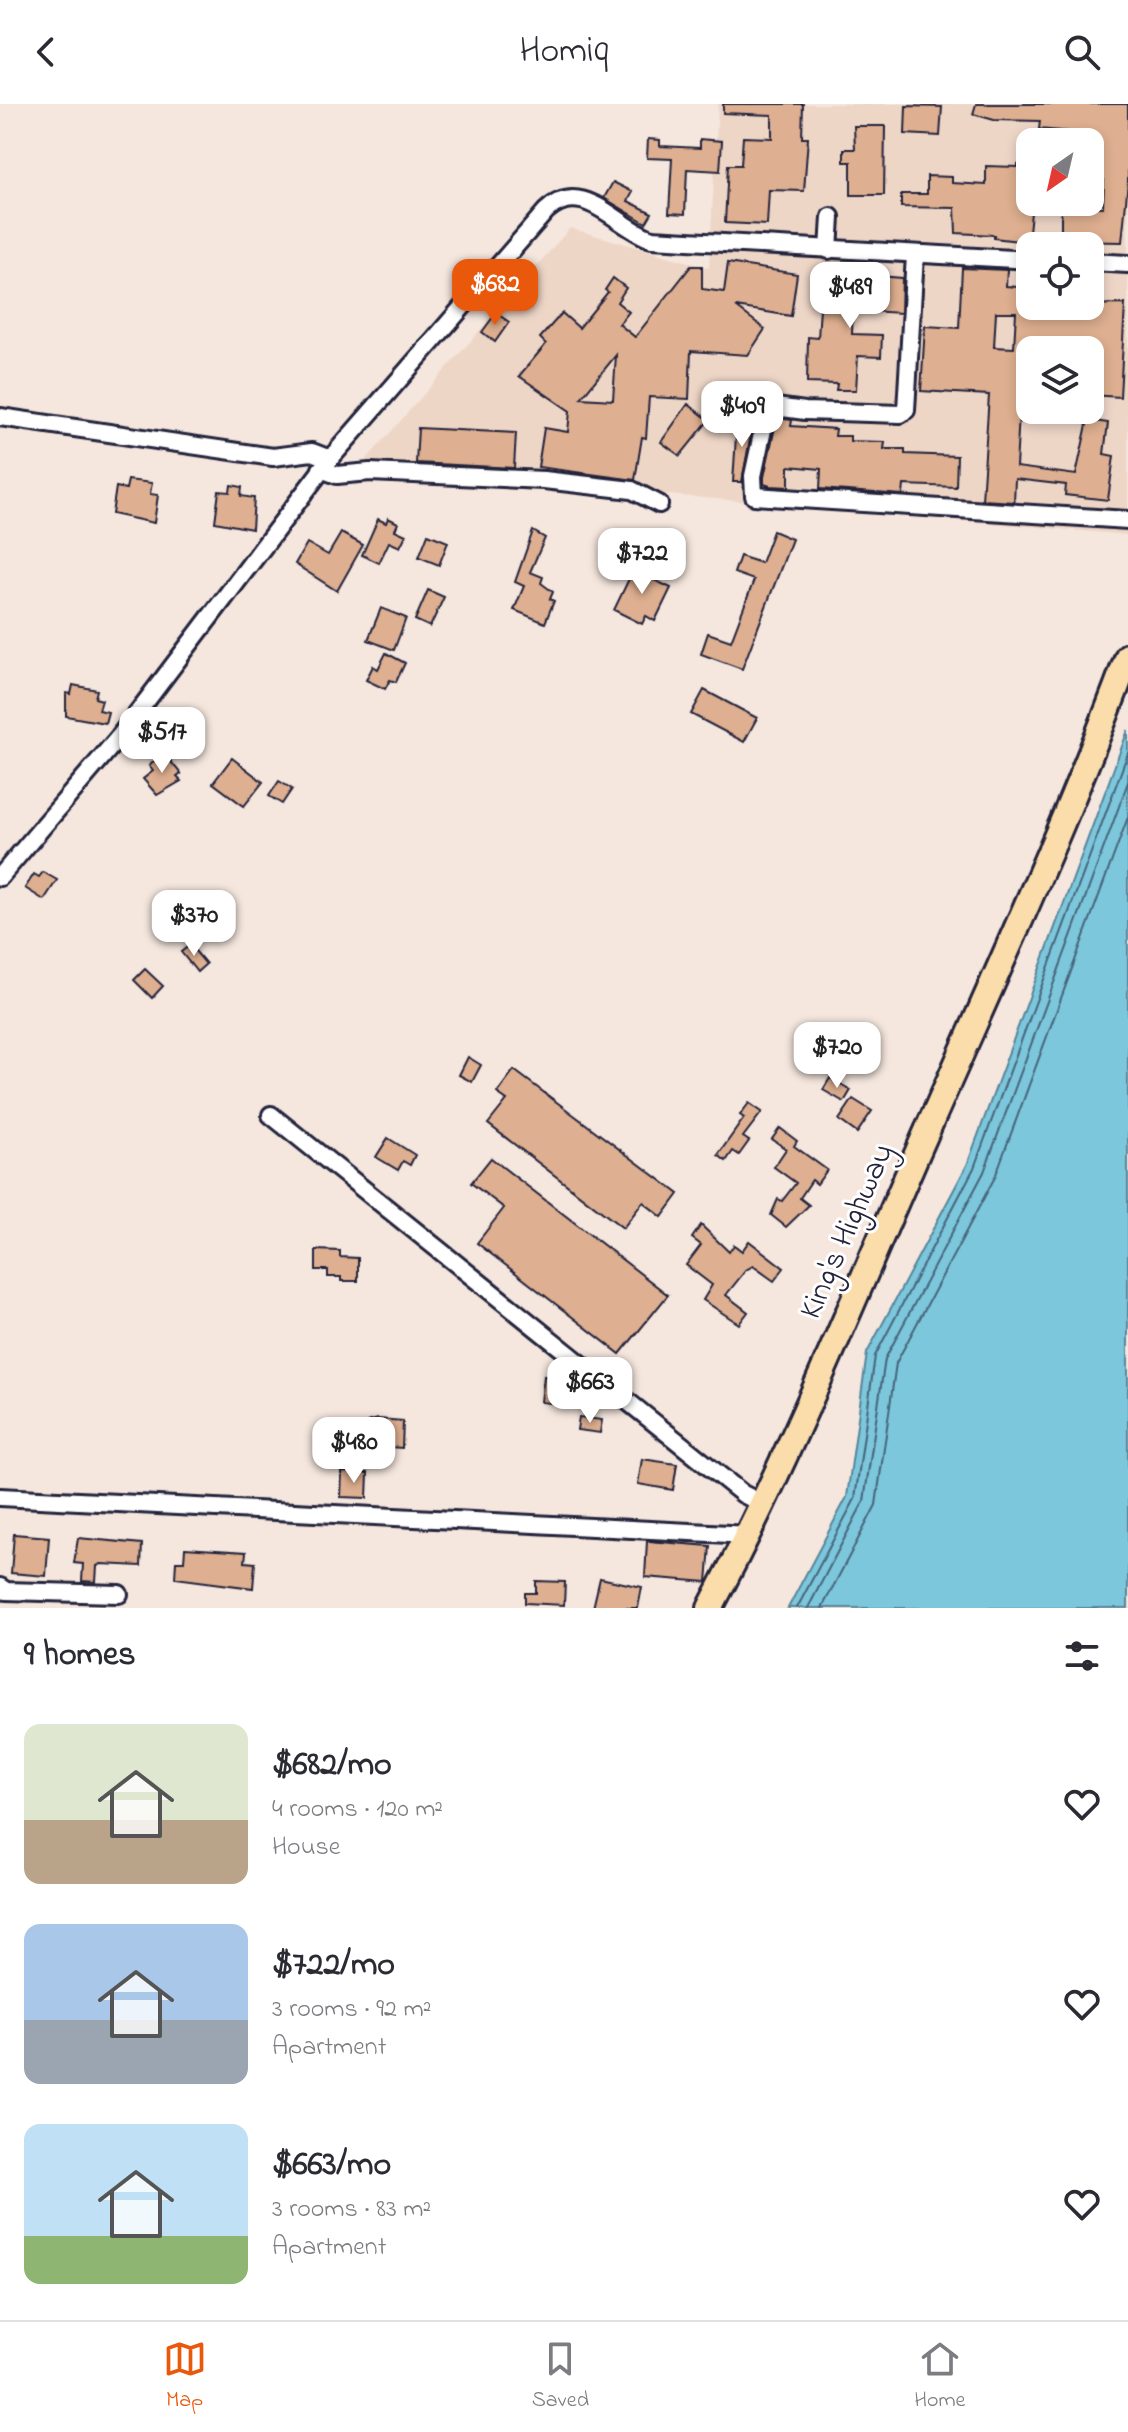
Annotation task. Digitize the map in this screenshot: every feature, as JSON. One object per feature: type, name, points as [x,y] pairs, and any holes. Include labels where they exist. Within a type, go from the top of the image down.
[{"type":"highway","name":"King's Highway","points":[[710,1608],[763,1504],[1039,874],[1128,656]]},
{"type":"street","points":[[0,877],[119,737],[325,464],[546,211],[564,199],[575,197],[589,202],[638,235],[652,239],[1016,259]]},
{"type":"street","points":[[829,250],[831,217]]},
{"type":"street","points":[[915,255],[906,410],[901,414],[805,411],[768,406],[753,476],[754,496],[1128,520]]},
{"type":"street","points":[[1104,263],[1128,264]]},
{"type":"street","points":[[0,417],[273,457],[312,452],[337,475],[370,472],[544,480],[632,490],[659,504]]},
{"type":"street","points":[[271,1115],[743,1494],[763,1504]]},
{"type":"street","points":[[0,1497],[749,1535]]},
{"type":"street","points":[[0,1587],[6,1591],[119,1594]]},
{"type":"shaded area","points":[[718,104],[1128,104],[1128,535],[359,468],[570,228],[709,268]]},
{"type":"water","points":[[1128,730],[1128,1608],[788,1608],[847,1497],[867,1353],[967,1165]]},
{"type":"building","points":[[723,104],[803,104],[802,138],[808,138],[804,191],[769,190],[767,225],[725,223],[728,165],[741,165],[743,137],[772,138],[772,115],[723,113]]},
{"type":"building","points":[[976,104],[1128,104],[1128,181],[1122,242],[1104,242],[1104,232],[1061,232],[1061,216],[1104,216],[1104,128],[1039,128],[1040,121],[994,120],[973,114]]},
{"type":"building","points":[[906,106],[942,107],[940,136],[905,134]]},
{"type":"building","points":[[854,126],[885,126],[884,195],[851,195],[851,162],[844,162],[844,149],[855,149]]},
{"type":"building","points":[[648,139],[660,140],[660,146],[700,148],[700,139],[722,141],[720,171],[687,169],[685,214],[669,213],[672,159],[647,158]]},
{"type":"building","points":[[986,166],[1016,167],[1016,216],[1031,216],[1029,232],[1016,232],[1016,241],[994,238],[994,235],[956,233],[955,208],[901,207],[901,194],[927,194],[927,176],[952,177],[952,183],[986,185]]},
{"type":"building","points":[[613,182],[633,192],[628,201],[652,213],[646,223],[604,198]]},
{"type":"building","points":[[728,263],[797,274],[791,316],[736,307],[765,329],[748,355],[691,351],[689,399],[649,397],[646,438],[642,437],[635,480],[538,467],[544,428],[568,432],[570,411],[519,376],[546,344],[540,338],[562,313],[579,328],[608,292],[605,290],[613,278],[626,288],[617,302],[629,312],[619,324],[635,337],[691,266],[702,266],[702,289],[724,292]],"holes":[[[616,355],[613,400],[581,398]]]},
{"type":"building","points":[[962,268],[1007,270],[1006,286],[1016,287],[1016,312],[1016,320],[1104,320],[1104,304],[1125,304],[1120,397],[1104,396],[1104,336],[1016,336],[1016,424],[1018,424],[1016,467],[1076,475],[1087,424],[1108,423],[1104,454],[1114,456],[1108,500],[1065,495],[1066,485],[1015,479],[1014,502],[982,500],[989,395],[921,391],[925,326],[959,328]],"holes":[[[996,312],[1016,312],[1014,348],[994,347]]]},
{"type":"building","points":[[843,273],[902,278],[901,313],[853,310],[852,334],[882,335],[881,357],[858,356],[856,390],[836,390],[837,384],[807,383],[808,337],[818,338],[820,308],[841,310]]},
{"type":"building","points":[[496,313],[509,322],[495,342],[482,332]]},
{"type":"building","points":[[688,404],[709,420],[680,456],[661,442]]},
{"type":"building","points":[[777,418],[792,420],[791,426],[836,429],[835,436],[850,436],[850,441],[885,442],[884,449],[905,449],[905,454],[957,456],[956,487],[904,485],[903,495],[820,489],[821,469],[789,466],[789,487],[764,484]]},
{"type":"building","points":[[737,421],[753,422],[742,482],[733,482]]},
{"type":"building","points":[[418,428],[516,433],[514,468],[416,463]]},
{"type":"building","points":[[128,480],[152,483],[150,494],[158,495],[154,523],[112,514],[116,487],[126,489]]},
{"type":"building","points":[[231,485],[242,487],[241,496],[254,498],[252,529],[215,522],[219,491],[230,492]]},
{"type":"building","points":[[388,518],[398,523],[395,530],[406,535],[400,547],[389,542],[379,563],[362,555],[378,519],[386,523]]},
{"type":"building","points":[[533,531],[545,538],[530,572],[543,577],[541,583],[553,592],[550,599],[554,601],[545,623],[514,610],[524,586],[515,582]]},
{"type":"building","points":[[773,531],[792,539],[742,669],[701,654],[708,633],[731,641],[754,580],[734,573],[740,556],[761,563]]},
{"type":"building","points":[[341,533],[363,545],[337,591],[295,564],[307,543],[328,555]]},
{"type":"building","points":[[428,534],[448,542],[439,565],[419,557]]},
{"type":"building","points":[[638,560],[651,566],[646,576],[671,588],[655,621],[646,616],[642,624],[614,610]]},
{"type":"building","points":[[428,590],[444,597],[430,627],[415,620]]},
{"type":"building","points":[[381,608],[406,618],[394,650],[368,640]]},
{"type":"building","points":[[386,653],[405,663],[396,682],[390,680],[385,689],[366,680],[373,666],[378,669]]},
{"type":"building","points":[[73,685],[97,690],[95,698],[102,700],[99,710],[108,712],[105,723],[66,716],[66,693],[71,694]]},
{"type":"building","points":[[704,690],[757,718],[744,742],[691,714]]},
{"type":"building","points":[[164,753],[181,774],[177,777],[181,781],[157,795],[143,779],[153,771],[149,766]]},
{"type":"building","points":[[232,758],[263,782],[244,806],[213,783]]},
{"type":"building","points":[[279,781],[292,789],[282,804],[269,796]]},
{"type":"building","points":[[43,872],[57,880],[44,900],[25,888],[34,874],[39,877]]},
{"type":"building","points":[[190,945],[206,964],[197,972],[181,952]]},
{"type":"building","points":[[145,969],[163,986],[152,998],[134,980]]},
{"type":"building","points":[[468,1057],[481,1065],[472,1082],[459,1075]]},
{"type":"building","points":[[514,1070],[679,1194],[662,1217],[643,1202],[623,1228],[488,1124],[507,1100],[497,1093]]},
{"type":"building","points":[[830,1078],[851,1090],[844,1102],[823,1090]]},
{"type":"building","points":[[853,1099],[872,1111],[857,1133],[839,1120]]},
{"type":"building","points":[[749,1103],[762,1112],[743,1137],[749,1141],[739,1155],[733,1151],[726,1161],[718,1155],[744,1118],[740,1115]]},
{"type":"building","points":[[780,1128],[797,1141],[794,1146],[827,1170],[817,1184],[812,1180],[800,1198],[809,1205],[786,1227],[771,1215],[778,1199],[782,1201],[796,1183],[774,1167],[786,1149],[772,1139]]},
{"type":"building","points":[[388,1138],[415,1155],[410,1165],[403,1161],[398,1170],[376,1157]]},
{"type":"building","points":[[491,1158],[668,1295],[620,1354],[477,1243],[504,1208],[471,1183]]},
{"type":"building","points":[[701,1225],[729,1252],[734,1245],[742,1251],[749,1241],[784,1268],[774,1281],[753,1266],[746,1270],[726,1295],[748,1312],[739,1324],[703,1300],[712,1285],[686,1265],[701,1245],[692,1238]]},
{"type":"building","points":[[316,1250],[340,1251],[340,1257],[358,1258],[358,1281],[341,1281],[341,1277],[328,1277],[328,1270],[316,1270]]},
{"type":"building","points":[[544,1376],[585,1382],[592,1387],[590,1408],[541,1402]]},
{"type":"building","points":[[579,1417],[602,1420],[600,1433],[577,1430]]},
{"type":"building","points":[[378,1419],[403,1421],[402,1448],[376,1446],[377,1436],[367,1436],[367,1422]]},
{"type":"building","points":[[642,1459],[677,1464],[673,1490],[638,1484]]},
{"type":"building","points":[[342,1472],[368,1473],[367,1498],[341,1497]]},
{"type":"building","points":[[14,1534],[49,1537],[46,1576],[11,1573]]},
{"type":"building","points":[[78,1538],[142,1544],[141,1566],[101,1564],[97,1566],[96,1582],[82,1581],[83,1564],[74,1563]]},
{"type":"building","points":[[647,1541],[710,1546],[707,1582],[645,1577]]},
{"type":"building","points":[[185,1548],[246,1552],[245,1562],[255,1563],[253,1588],[175,1578],[176,1561],[184,1561]]},
{"type":"building","points":[[600,1578],[642,1587],[638,1608],[593,1608]]},
{"type":"building","points":[[536,1581],[565,1582],[564,1605],[525,1603],[525,1593],[536,1593]]}]
